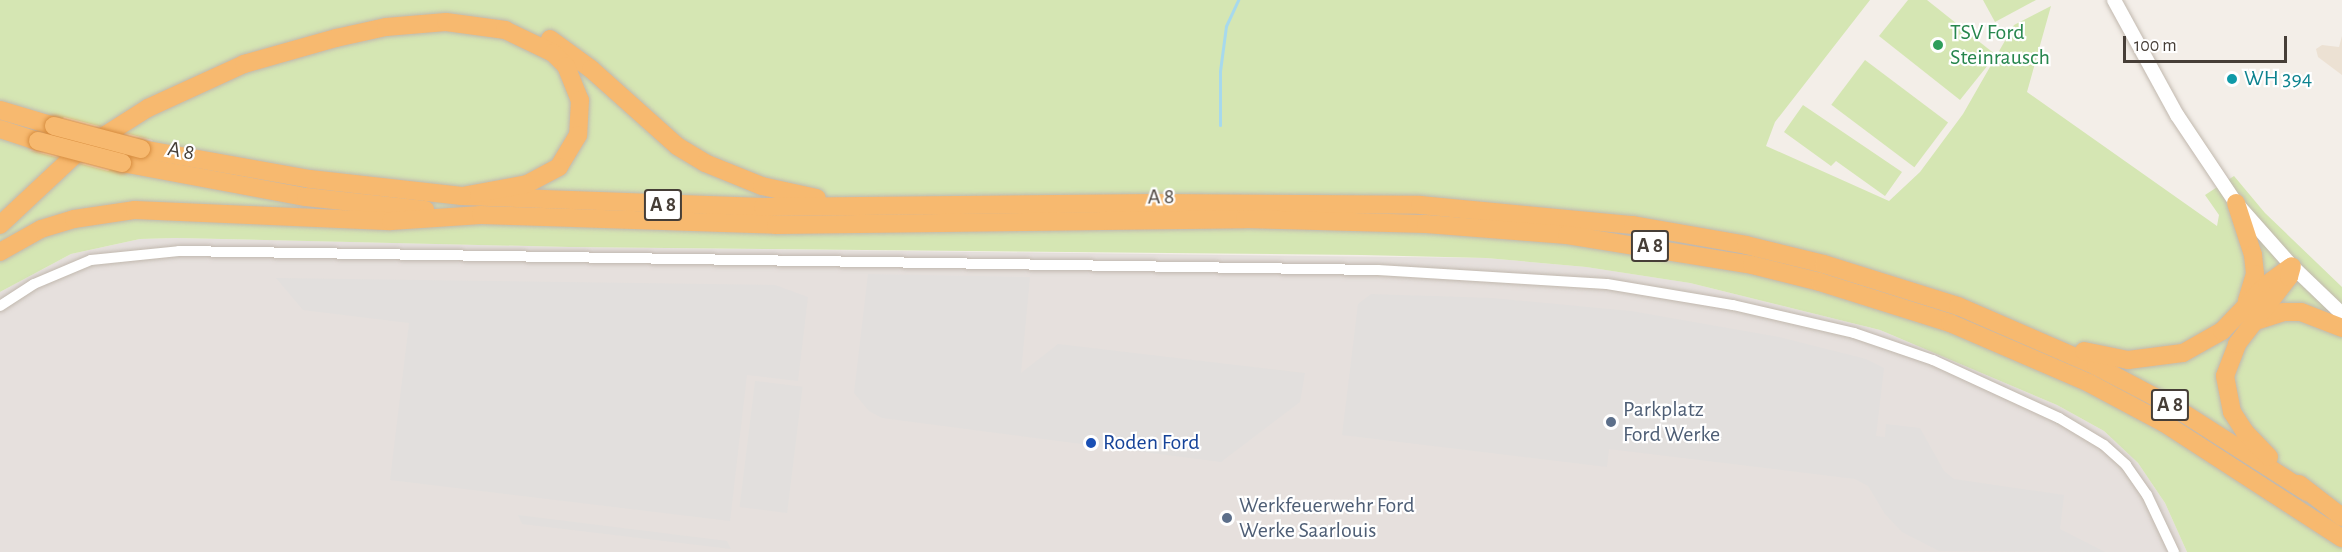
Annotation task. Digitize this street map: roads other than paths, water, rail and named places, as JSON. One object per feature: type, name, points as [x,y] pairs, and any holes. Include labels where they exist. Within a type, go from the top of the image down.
[{"type":"highway","points":[[0,213],[81,140],[195,75],[241,56],[334,30],[446,12],[480,15],[538,33],[567,50],[643,118],[705,163],[762,186],[864,206]]},
{"type":"highway","points":[[0,225],[77,153],[115,127],[198,82],[244,64],[336,38],[386,27],[436,23],[476,24],[534,40],[566,66],[580,100],[578,135],[559,167],[527,184],[462,196]]},
{"type":"highway","name":"A 8","points":[[0,110],[141,149],[310,179],[462,196],[650,205],[1329,203],[1502,211],[1633,225],[1746,245],[1889,283],[2024,333],[2174,407],[2342,517]]},
{"type":"highway","name":"A 8","points":[[0,129],[122,163],[306,197],[526,219],[776,225],[1245,219],[1426,224],[1567,235],[1696,254],[1820,282],[1950,323],[2019,351],[2164,423],[2342,538]]},
{"type":"highway","points":[[2236,202],[2253,255],[2255,274],[2249,315],[2229,358],[2226,394],[2245,432],[2307,492]]},
{"type":"highway","points":[[0,252],[41,229],[103,212],[391,221],[481,215]]},
{"type":"highway","points":[[2024,333],[2104,357],[2155,359],[2183,353],[2206,342],[2249,315],[2289,277],[2292,266]]},
{"type":"highway","points":[[2249,315],[2301,312],[2342,328]]},
{"type":"street","points":[[2114,0],[2177,115],[2236,202],[2292,266],[2342,314]]},
{"type":"street","points":[[0,306],[34,284],[91,260],[179,251],[1378,270],[1607,284],[1733,305],[1854,333],[1933,360],[2059,418],[2104,445],[2126,465],[2147,495],[2174,552]]},
{"type":"waterway","points":[[1220,125],[1220,71],[1226,26],[1238,0]]},
{"type":"place","name":"TSV Ford Steinrausch","points":[[1938,45]]},
{"type":"place","name":"WH 394","points":[[2232,79]]},
{"type":"place","name":"Parkplatz Ford Werke","points":[[1611,422]]},
{"type":"place","name":"Roden Ford","points":[[1091,443]]},
{"type":"place","name":"Werkfeuerwehr Ford Werke Saarlouis","points":[[1227,518]]}]
